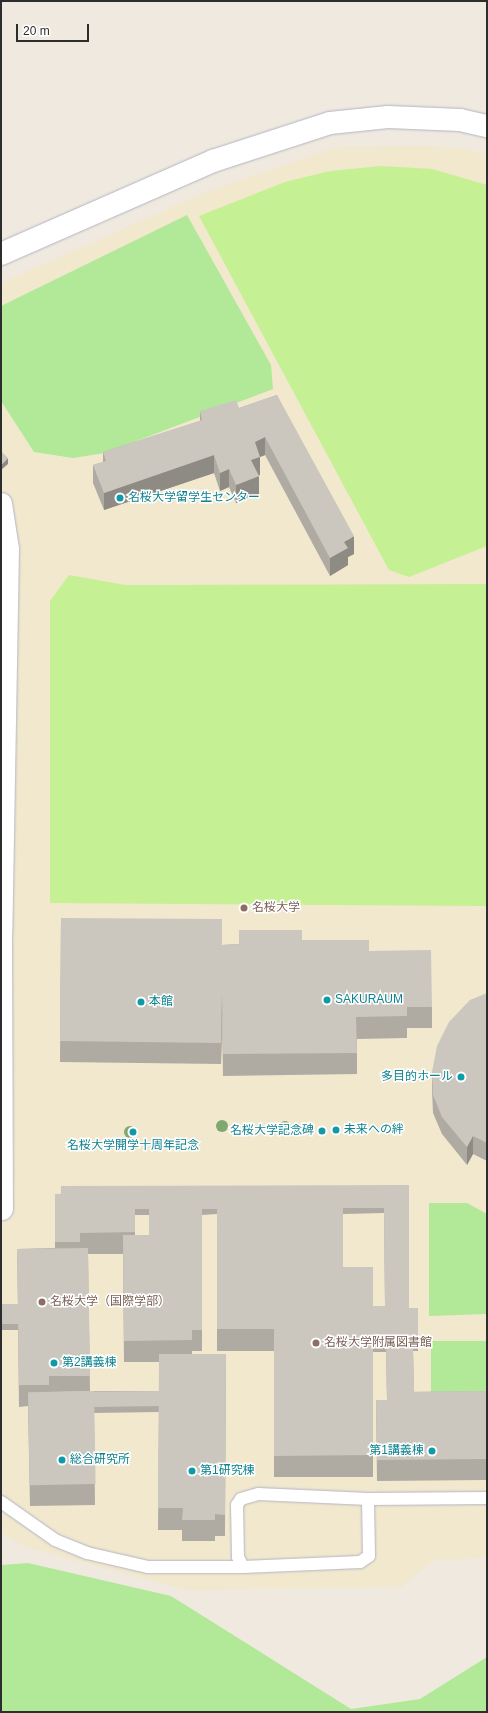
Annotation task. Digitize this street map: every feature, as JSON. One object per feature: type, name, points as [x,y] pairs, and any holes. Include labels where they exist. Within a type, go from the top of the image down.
[{"type":"street","points":[[1,254],[213,161],[330,123],[388,117],[460,120],[487,126]]},
{"type":"street","points":[[1,504],[8,549],[1,933]]},
{"type":"street","points":[[1,938],[1,1209]]},
{"type":"lane","points":[[243,1567],[238,1542],[237,1506],[241,1499],[258,1494],[368,1499],[487,1498]]},
{"type":"lane","points":[[1,1502],[54,1540],[87,1553],[148,1567],[243,1567],[360,1562],[369,1556],[371,1548],[368,1499]]},
{"type":"shaded area","name":"名桜大学","points":[[421,146],[463,148],[487,154],[487,1557],[432,1561],[402,1587],[187,1590],[28,1548],[1,1533],[1,283],[206,192],[336,147]]},
{"type":"green space","points":[[381,166],[432,169],[487,185],[487,546],[409,577],[389,570],[199,216],[285,182],[330,171]]},
{"type":"green space","points":[[187,215],[271,365],[273,389],[105,453],[73,458],[34,452],[1,401],[1,306]]},
{"type":"green space","points":[[69,575],[125,585],[487,584],[487,906],[50,903],[50,601]]},
{"type":"green space","points":[[429,1203],[467,1203],[487,1214],[487,1314],[429,1316]]},
{"type":"green space","points":[[431,1341],[487,1341],[487,1405],[431,1405]]},
{"type":"green space","points":[[28,1563],[171,1596],[351,1709],[420,1699],[487,1657],[487,1712],[1,1712],[1,1565]]},
{"type":"building","name":"名桜大学留学生センター","points":[[277,395],[354,536],[344,542],[348,548],[330,558],[265,437],[255,442],[260,457],[251,460],[259,476],[236,485],[229,469],[220,473],[214,455],[104,493],[93,465],[106,461],[103,452],[202,420],[200,411],[236,400],[239,408]]},
{"type":"building","points":[[1,451],[8,458],[1,465]]},
{"type":"building","points":[[61,918],[222,919],[222,945],[239,944],[239,930],[302,930],[302,940],[369,940],[369,951],[431,950],[432,1007],[407,1007],[407,1016],[356,1017],[357,1053],[223,1054],[222,992],[221,1043],[60,1041]]},
{"type":"building","name":"多目的ホール","points":[[487,993],[487,1143],[473,1136],[467,1147],[442,1117],[433,1095],[432,1072],[437,1046],[449,1022],[470,1000]]},
{"type":"building","points":[[409,1185],[409,1308],[418,1308],[418,1345],[413,1345],[414,1392],[387,1392],[387,1400],[386,1346],[373,1346],[373,1306],[385,1306],[384,1208],[343,1208],[343,1203],[217,1203],[217,1209],[202,1209],[202,1205],[149,1205],[149,1209],[135,1209],[135,1194],[61,1194],[61,1186]]},
{"type":"building","points":[[55,1194],[135,1194],[135,1232],[80,1233],[80,1242],[55,1242]]},
{"type":"building","points":[[217,1203],[343,1203],[343,1267],[373,1267],[373,1455],[274,1456],[274,1329],[217,1329]]},
{"type":"building","points":[[149,1205],[202,1205],[202,1330],[192,1330],[192,1340],[124,1341],[123,1235],[149,1235]]},
{"type":"building","name":"第2講義棟","points":[[88,1248],[90,1376],[49,1376],[49,1385],[19,1385],[17,1249]]},
{"type":"building","points":[[1,1304],[18,1304],[18,1324],[1,1324]]},
{"type":"building","name":"第1研究棟","points":[[159,1354],[226,1354],[225,1515],[215,1514],[215,1520],[182,1520],[183,1508],[158,1508]]},
{"type":"building","name":"総合研究所","points":[[94,1391],[96,1484],[30,1485],[28,1392]]},
{"type":"building","points":[[94,1391],[94,1392],[49,1392]]},
{"type":"building","points":[[159,1391],[159,1406],[94,1407],[94,1392]]},
{"type":"building","name":"第1講義棟","points":[[487,1391],[487,1459],[377,1460],[376,1400],[387,1400],[387,1392]]},
{"type":"place","name":"名桜大学留学生センター","points":[[120,498]]},
{"type":"place","name":"名桜大学","points":[[244,908]]},
{"type":"place","name":"SAKURAUM","points":[[327,1000]]},
{"type":"place","name":"本館","points":[[141,1002]]},
{"type":"place","name":"多目的ホール","points":[[461,1077]]},
{"type":"place","name":"未来への絆","points":[[336,1130]]},
{"type":"place","name":"名桜大学記念碑","points":[[322,1131]]},
{"type":"place","name":"名桜大学開学十周年記念","points":[[133,1132]]},
{"type":"place","name":"名桜大学（国際学部）","points":[[42,1302]]},
{"type":"place","name":"名桜大学附属図書館","points":[[316,1343]]},
{"type":"place","name":"第2講義棟","points":[[54,1363]]},
{"type":"place","name":"第1講義棟","points":[[432,1451]]},
{"type":"place","name":"総合研究所","points":[[62,1460]]},
{"type":"place","name":"第1研究棟","points":[[192,1471]]}]
